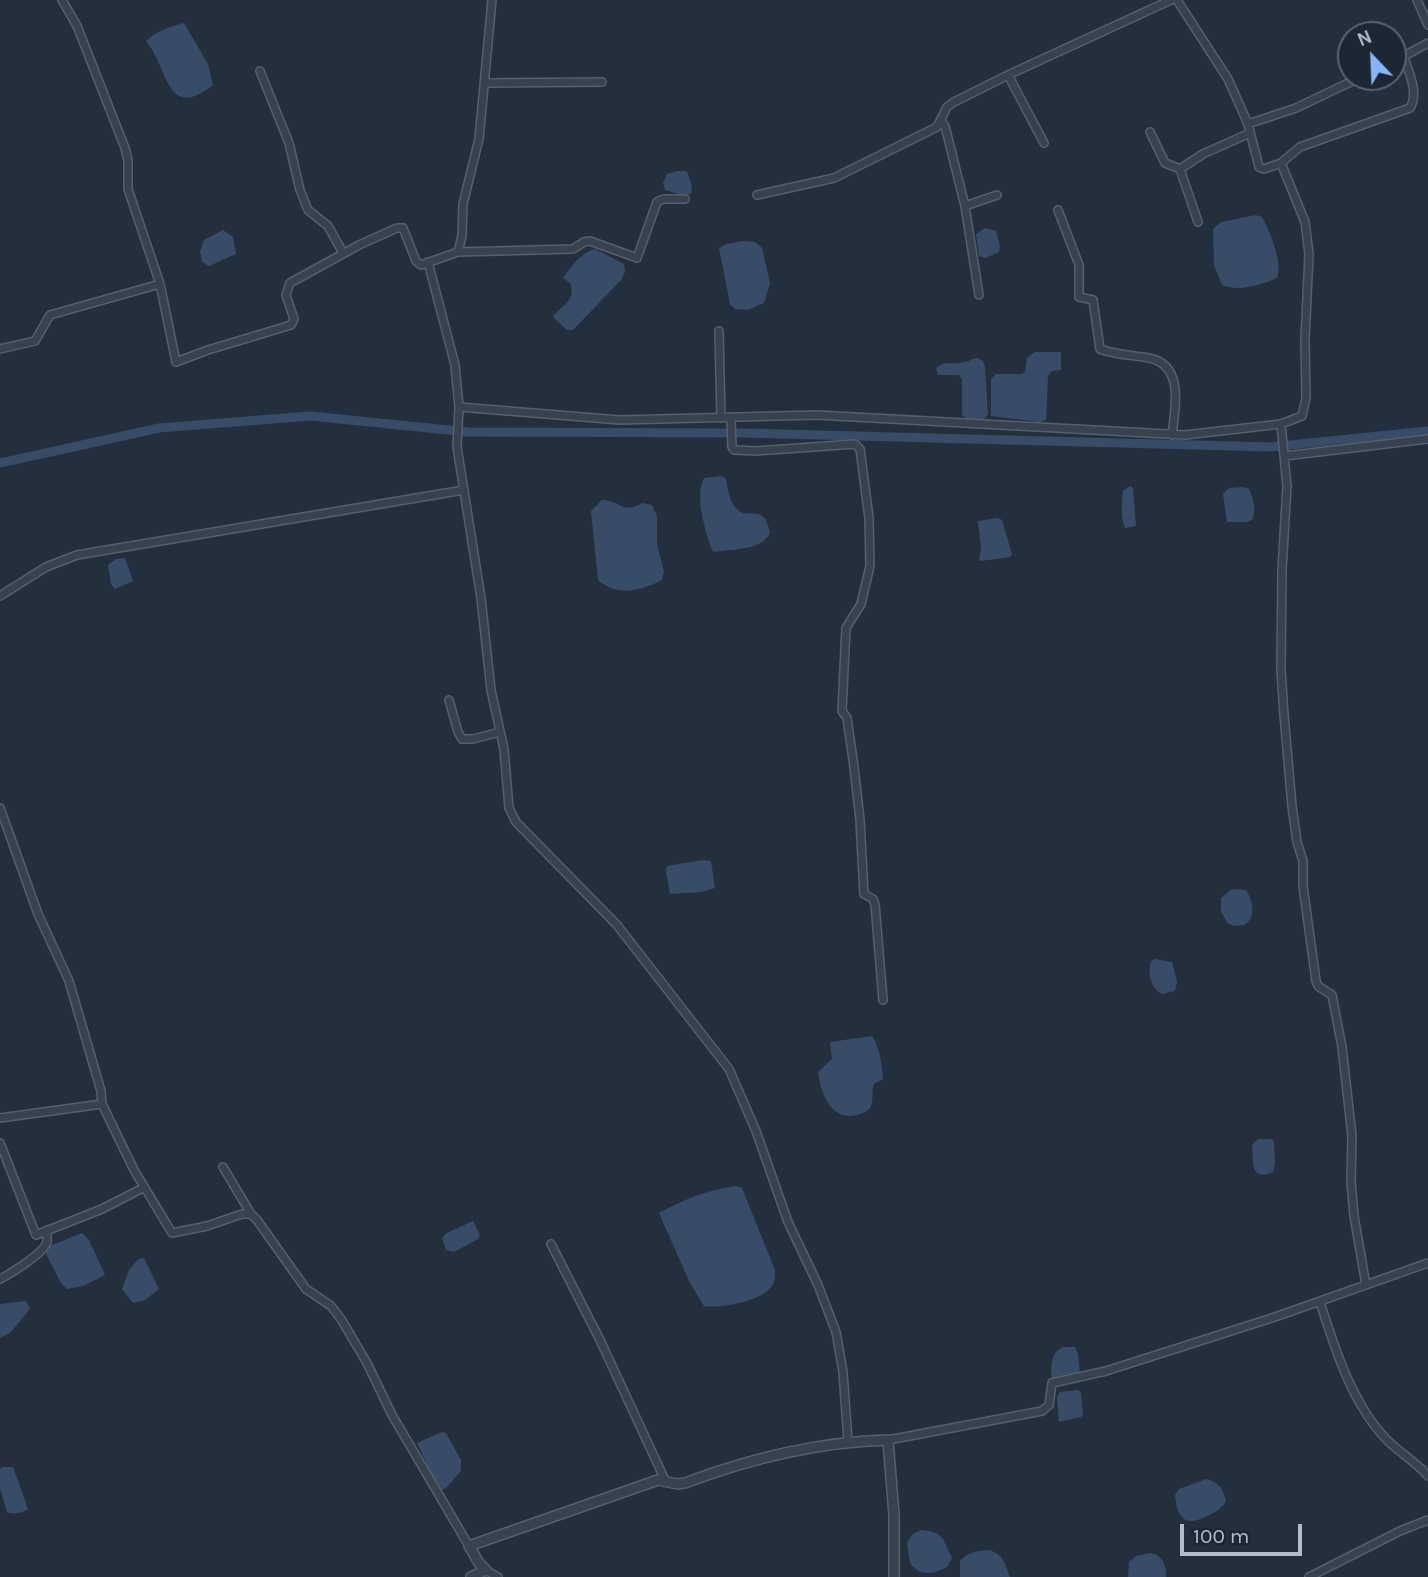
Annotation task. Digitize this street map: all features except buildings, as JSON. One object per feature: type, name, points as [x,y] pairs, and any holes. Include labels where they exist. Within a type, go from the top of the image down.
[{"type":"street","points":[[62,0],[77,26],[125,148],[128,160],[128,189],[160,284],[176,362],[291,325],[294,319],[286,295],[290,283],[343,253],[397,228],[403,228],[418,264],[458,252],[573,249],[590,241],[637,258],[657,202],[663,199],[685,199]]},
{"type":"street","points":[[458,252],[462,236],[463,204],[479,139],[492,0]]},
{"type":"street","points":[[757,195],[834,178],[937,127],[947,107],[1008,75],[1171,0]]},
{"type":"street","points":[[1177,0],[1228,79],[1249,128],[1259,167],[1264,169],[1281,163],[1300,147],[1410,108],[1414,102],[1413,87],[1407,67]]},
{"type":"street","points":[[1417,0],[1428,25]]},
{"type":"street","points":[[1407,55],[1428,43]]},
{"type":"street","points":[[260,71],[289,143],[300,190],[308,210],[328,226],[343,253]]},
{"type":"street","points":[[1008,75],[1044,143]]},
{"type":"street","points":[[486,83],[602,82]]},
{"type":"street","points":[[1180,169],[1249,128],[1337,89]]},
{"type":"street","points":[[941,121],[945,126],[965,206],[979,295]]},
{"type":"street","points":[[1150,132],[1165,163],[1180,169],[1198,222]]},
{"type":"street","points":[[458,410],[620,420],[721,418],[731,422],[817,415],[1172,435],[1281,424],[1302,416],[1306,398],[1305,339],[1309,254],[1304,222],[1281,163]]},
{"type":"street","points":[[965,206],[998,195]]},
{"type":"street","points":[[1058,210],[1079,265],[1079,297],[1093,300],[1100,349],[1154,359],[1167,366],[1173,376],[1175,407],[1172,435]]},
{"type":"street","points":[[428,262],[455,365],[457,447],[481,598],[491,690],[506,768],[509,808],[516,822],[617,925],[729,1069],[756,1130],[788,1222],[818,1285],[836,1332],[843,1372],[848,1441]]},
{"type":"street","points":[[0,349],[35,341],[50,315],[160,284]]},
{"type":"street","points":[[719,331],[721,418]]},
{"type":"street","points":[[731,422],[734,450],[855,444],[860,449],[869,518],[870,566],[861,604],[846,628],[842,711],[847,718],[855,767],[864,894],[873,899],[874,904],[883,1000]]},
{"type":"street","points":[[1281,424],[1287,486],[1281,670],[1292,806],[1297,842],[1303,861],[1303,886],[1316,981],[1318,986],[1332,995],[1340,1033],[1352,1136],[1351,1182],[1354,1216],[1366,1285]]},
{"type":"street","points":[[1285,453],[1428,439]]},
{"type":"street","points":[[0,596],[46,567],[78,555],[464,490]]},
{"type":"street","points":[[449,700],[458,732],[463,738],[473,739],[500,732]]},
{"type":"street","points":[[0,808],[38,914],[69,981],[101,1091],[102,1104],[144,1188],[172,1233],[207,1226],[242,1214],[251,1214]]},
{"type":"street","points":[[0,1118],[102,1104]]},
{"type":"street","points":[[0,1143],[36,1235],[102,1209],[144,1188]]},
{"type":"street","points":[[223,1167],[251,1214],[306,1289],[331,1306],[341,1319],[367,1363],[392,1415],[479,1563],[498,1577]]},
{"type":"street","points":[[0,1279],[13,1273],[40,1252],[46,1245],[47,1230]]},
{"type":"street","points":[[551,1244],[600,1340],[664,1480]]},
{"type":"street","points":[[470,1546],[620,1491],[658,1480],[685,1483],[758,1457],[848,1441],[888,1440],[1042,1411],[1049,1405],[1052,1383],[1106,1371],[1428,1264]]},
{"type":"street","points":[[1320,1302],[1333,1343],[1362,1406],[1387,1439],[1418,1464],[1428,1476]]},
{"type":"street","points":[[888,1440],[894,1516],[894,1577]]},
{"type":"street","points":[[1309,1577],[1400,1531],[1428,1520]]},
{"type":"street","points":[[471,1577],[486,1570]]},
{"type":"water","points":[[184,23],[208,64],[213,85],[198,95],[186,98],[177,95],[170,87],[146,41],[164,29]]},
{"type":"water","points":[[687,171],[692,187],[691,194],[682,195],[665,190],[663,183],[667,174]]},
{"type":"water","points":[[1256,215],[1262,217],[1275,247],[1277,278],[1243,288],[1222,285],[1214,265],[1213,229],[1221,222]]},
{"type":"water","points":[[985,228],[996,231],[1000,246],[999,252],[985,258],[979,256],[976,234]]},
{"type":"water","points":[[223,230],[233,237],[236,254],[209,266],[202,262],[200,251],[204,240]]},
{"type":"water","points":[[743,241],[755,242],[762,248],[770,283],[764,303],[748,310],[735,309],[730,304],[719,248]]},
{"type":"water","points":[[595,249],[624,264],[625,272],[621,280],[573,330],[567,330],[553,317],[570,299],[570,283],[563,278],[581,257]]},
{"type":"water","points":[[1035,352],[1061,352],[1061,370],[1052,371],[1048,376],[1046,420],[1039,422],[991,416],[991,379],[996,374],[1025,372],[1027,358]]},
{"type":"water","points":[[977,358],[983,361],[985,367],[988,414],[983,420],[967,419],[962,415],[962,379],[959,375],[938,375],[936,368]]},
{"type":"water","points":[[722,476],[726,479],[735,507],[743,513],[759,515],[766,521],[770,533],[760,543],[713,552],[702,515],[701,485],[704,478]]},
{"type":"water","points":[[1130,486],[1133,488],[1136,526],[1125,528],[1122,515],[1123,491]]},
{"type":"water","points":[[1229,488],[1249,489],[1253,500],[1252,520],[1227,522],[1223,494]]},
{"type":"water","points":[[602,500],[630,508],[642,503],[652,505],[657,516],[657,545],[664,571],[662,580],[638,589],[621,590],[613,589],[598,580],[591,511]]},
{"type":"water","points":[[998,518],[1002,520],[1012,554],[1010,557],[981,561],[978,521]]},
{"type":"water","points":[[125,558],[133,581],[115,589],[111,584],[108,565],[116,559]]},
{"type":"water","points":[[711,861],[715,888],[701,892],[670,894],[667,866]]},
{"type":"water","points":[[1232,889],[1246,890],[1252,904],[1251,917],[1244,925],[1228,924],[1221,912],[1221,898]]},
{"type":"water","points":[[1155,959],[1172,962],[1177,982],[1175,991],[1162,994],[1153,985],[1150,966]]},
{"type":"water","points":[[872,1036],[879,1051],[883,1079],[874,1084],[872,1103],[867,1111],[857,1115],[841,1114],[834,1110],[825,1097],[818,1072],[832,1059],[830,1042]]},
{"type":"water","points":[[1258,1139],[1274,1141],[1273,1172],[1260,1174],[1254,1168],[1252,1145]]},
{"type":"water","points":[[736,1186],[742,1188],[775,1270],[774,1283],[760,1296],[750,1300],[730,1305],[704,1306],[690,1283],[659,1213],[696,1196]]},
{"type":"water","points":[[473,1221],[480,1235],[478,1239],[454,1252],[446,1250],[442,1238]]},
{"type":"water","points":[[82,1233],[89,1240],[105,1275],[83,1286],[67,1289],[46,1254],[47,1247]]},
{"type":"water","points":[[144,1258],[159,1289],[145,1300],[133,1303],[122,1289],[129,1270],[138,1259]]},
{"type":"water","points":[[26,1301],[30,1309],[10,1333],[0,1338],[0,1304]]},
{"type":"water","points":[[1063,1347],[1075,1347],[1080,1374],[1054,1380],[1051,1377],[1052,1359]]},
{"type":"water","points":[[1078,1390],[1081,1393],[1083,1415],[1059,1422],[1057,1397],[1060,1392]]},
{"type":"water","points":[[442,1432],[446,1433],[461,1460],[461,1471],[446,1488],[439,1491],[417,1443]]},
{"type":"water","points":[[13,1467],[28,1509],[15,1513],[7,1512],[0,1488],[0,1469]]},
{"type":"water","points":[[1206,1479],[1220,1487],[1226,1501],[1219,1509],[1203,1518],[1185,1520],[1177,1508],[1175,1495],[1179,1489]]},
{"type":"water","points":[[921,1530],[935,1533],[942,1538],[952,1558],[947,1567],[927,1573],[918,1571],[910,1563],[907,1542],[913,1534]]},
{"type":"water","points":[[990,1550],[1001,1557],[1010,1577],[960,1577],[960,1561],[966,1555]]},
{"type":"water","points":[[1151,1553],[1163,1562],[1166,1577],[1128,1577],[1129,1562],[1136,1556]]},
{"type":"waterway","points":[[0,463],[159,428],[310,416],[468,432],[744,433],[1271,447],[1428,431]]}]
